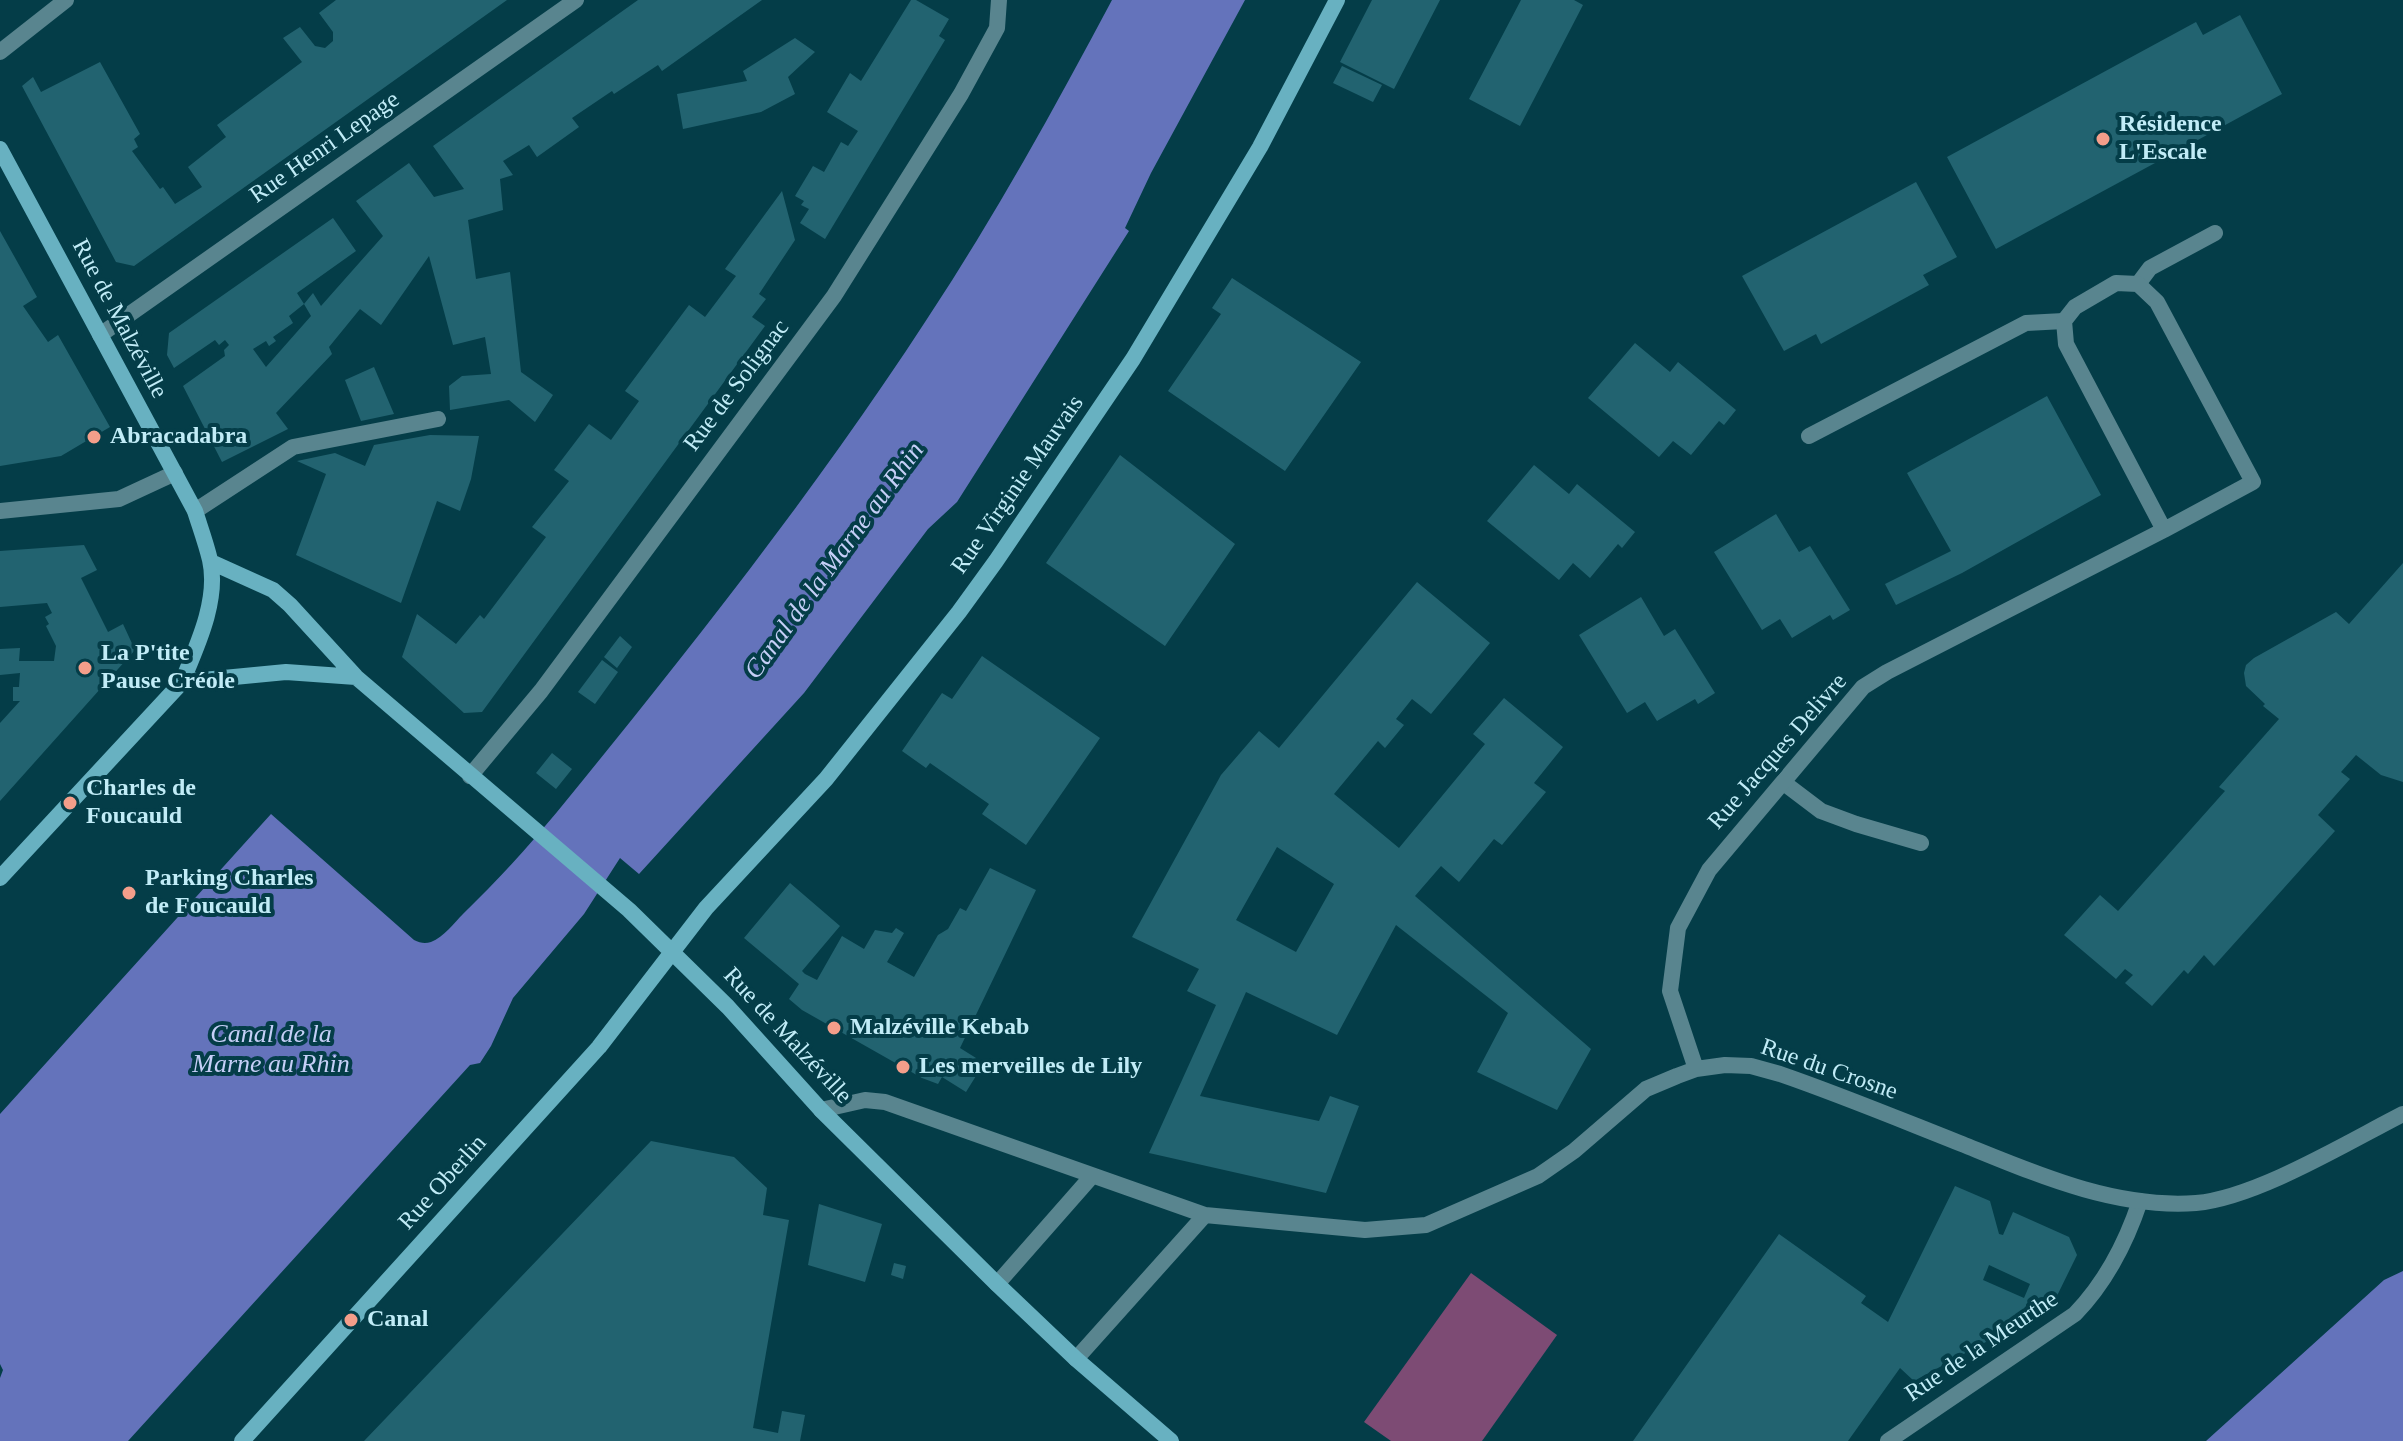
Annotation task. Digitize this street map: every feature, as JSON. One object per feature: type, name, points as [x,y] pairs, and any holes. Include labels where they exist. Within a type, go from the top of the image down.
[{"type":"main road","name":"Rue Virginie Mauvais","points":[[672,952],[706,908],[826,779],[996,561],[1133,359],[1260,147],[1337,0]]},
{"type":"main road","name":"Rue de Malzéville","points":[[0,149],[195,511],[211,562],[273,590],[356,677],[605,890],[728,1007],[821,1110],[997,1284],[1076,1359],[1171,1441]]},
{"type":"main road","points":[[0,878],[182,682],[198,645],[208,607],[211,562]]},
{"type":"main road","points":[[182,682],[286,672],[356,677]]},
{"type":"main road","name":"Rue Oberlin","points":[[242,1441],[599,1047],[672,952]]},
{"type":"street","points":[[0,52],[66,0]]},
{"type":"street","name":"Rue Henri Lepage","points":[[100,335],[576,0]]},
{"type":"street","name":"Rue de Solignac","points":[[470,776],[541,691],[834,296],[961,94],[997,28],[999,0]]},
{"type":"street","points":[[2164,530],[2066,344],[2064,321],[2075,307],[2097,292],[2116,283],[2138,284],[2150,268],[2215,233]]},
{"type":"street","name":"Rue Jacques Delivre","points":[[1696,1069],[1670,991],[1678,928],[1709,870],[1863,687],[2253,482],[2157,302],[2138,284]]},
{"type":"street","points":[[1809,436],[2026,323],[2064,321]]},
{"type":"street","points":[[195,511],[293,447],[438,419]]},
{"type":"street","points":[[0,511],[119,499],[175,473]]},
{"type":"street","points":[[1784,783],[1821,811],[1921,843]]},
{"type":"street","name":"Rue du Crosne","points":[[821,1110],[865,1100],[885,1102],[1205,1215],[1365,1230],[1426,1225],[1538,1176],[1574,1151],[1646,1089],[1696,1069],[1725,1065],[1766,1070],[1823,1089],[2022,1169],[2105,1195],[2140,1201],[2197,1203],[2236,1194],[2267,1182],[2403,1114]]},
{"type":"street","points":[[997,1284],[1092,1176]]},
{"type":"street","name":"Rue de la Meurthe","points":[[1888,1441],[2075,1314],[2091,1297],[2128,1239],[2140,1201]]},
{"type":"street","points":[[1076,1359],[1205,1215]]},
{"type":"shaded area","points":[[1471,1273],[1557,1335],[1482,1441],[1391,1441],[1364,1422]]},
{"type":"water","name":"Canal de la Marne au Rhin","points":[[1112,0],[1245,0],[1151,173],[1125,228],[1129,231],[957,502],[928,529],[804,693],[639,874],[620,858],[584,914],[513,998],[480,1063],[470,1065],[128,1441],[0,1441],[0,1378],[3,1370],[0,1364],[0,1114],[271,814],[414,940],[431,942],[448,930],[500,877],[606,752],[749,570],[840,446],[927,319],[1000,202]]},
{"type":"water","points":[[2403,1271],[2403,1441],[2206,1441],[2384,1280]]},
{"type":"building","points":[[336,0],[507,0],[134,266],[116,262],[22,86],[33,77],[41,92],[100,62],[140,134],[134,139],[138,147],[132,151],[175,204],[202,187],[188,167],[226,137],[217,125],[302,62],[283,38],[300,27],[315,46],[325,48],[333,41],[333,32],[319,13]]},
{"type":"building","points":[[638,0],[762,0],[662,71],[658,65],[572,118],[579,127],[537,157],[529,145],[503,161],[513,175],[500,179],[503,210],[468,220],[476,279],[510,272],[521,372],[553,395],[535,422],[509,400],[450,410],[449,386],[462,376],[491,374],[485,337],[453,345],[429,256],[381,325],[360,309],[329,347],[332,354],[276,413],[288,429],[222,462],[183,386],[225,356],[224,350],[229,345],[225,340],[219,345],[215,340],[174,368],[167,355],[169,333],[333,218],[356,251],[297,293],[304,304],[313,293],[321,306],[383,236],[356,201],[409,163],[434,197],[464,189],[433,146]],"holes":[[[304,304],[311,316],[266,367],[253,349],[266,341],[269,346],[276,341],[273,337],[293,323],[289,316]]]},
{"type":"building","points":[[911,0],[949,19],[939,36],[945,40],[825,239],[800,223],[809,209],[801,205],[804,201],[795,196],[813,166],[824,172],[841,142],[848,146],[858,131],[827,112],[850,73],[861,81]]},
{"type":"building","points":[[1372,0],[1440,0],[1394,89],[1340,62]]},
{"type":"building","points":[[1521,0],[1574,0],[1583,5],[1520,126],[1469,99]]},
{"type":"building","name":"Résidence L'Escale","points":[[2240,15],[2282,94],[2174,153],[2171,148],[2153,158],[2155,163],[1996,249],[1947,157],[2196,22],[2203,35]]},
{"type":"building","points":[[795,38],[815,52],[788,77],[795,94],[761,112],[683,129],[677,94],[747,81],[743,71]]},
{"type":"building","points":[[1342,66],[1382,85],[1373,102],[1333,83]]},
{"type":"building","points":[[1916,182],[1957,257],[1923,275],[1929,285],[1821,344],[1816,334],[1784,351],[1742,276]]},
{"type":"building","points":[[782,191],[795,240],[759,294],[766,299],[752,317],[765,326],[482,712],[464,713],[402,657],[417,614],[456,644],[480,615],[484,619],[546,537],[532,527],[569,481],[554,470],[589,424],[611,440],[639,401],[625,391],[689,305],[705,317],[736,276],[725,269]]},
{"type":"building","points":[[0,231],[37,297],[23,306],[48,342],[58,335],[110,427],[61,456],[0,466]]},
{"type":"building","points":[[1232,278],[1361,362],[1285,471],[1168,391],[1221,314],[1212,308]]},
{"type":"building","points":[[1635,343],[1670,372],[1678,362],[1736,410],[1724,425],[1719,421],[1691,455],[1673,441],[1659,457],[1588,398]]},
{"type":"building","points":[[374,367],[394,414],[361,421],[345,380]]},
{"type":"building","points":[[2047,396],[2101,495],[1962,573],[1896,605],[1885,584],[1951,551],[1907,473]]},
{"type":"building","points":[[430,435],[479,436],[471,479],[460,511],[437,501],[401,603],[296,555],[326,474],[297,461],[335,453],[365,466],[374,445]]},
{"type":"building","points":[[1120,455],[1235,544],[1165,646],[1046,563]]},
{"type":"building","points":[[1534,465],[1569,494],[1577,484],[1635,532],[1622,548],[1618,544],[1590,578],[1573,563],[1559,580],[1487,521]]},
{"type":"building","points":[[1776,514],[1799,552],[1810,546],[1850,610],[1833,620],[1830,615],[1792,638],[1780,619],[1762,630],[1714,552]]},
{"type":"building","points":[[84,545],[97,570],[81,578],[108,632],[123,624],[135,650],[0,801],[0,723],[20,701],[13,701],[13,687],[19,687],[20,673],[0,675],[0,649],[20,648],[19,661],[54,661],[56,646],[46,626],[49,624],[45,617],[52,613],[47,603],[0,607],[0,551]]},
{"type":"building","points":[[2403,563],[2403,782],[2381,775],[2356,755],[2341,772],[2350,779],[2318,815],[2335,831],[2214,966],[2204,955],[2188,974],[2184,970],[2152,1006],[2125,983],[2133,975],[2125,969],[2116,979],[2064,935],[2100,895],[2118,911],[2225,791],[2219,787],[2279,719],[2246,686],[2246,665],[2336,612],[2349,624]]},
{"type":"building","points":[[1417,582],[1490,643],[1431,714],[1412,699],[1396,719],[1404,725],[1385,748],[1378,741],[1334,794],[1399,848],[1485,744],[1473,734],[1504,698],[1563,747],[1534,783],[1546,792],[1502,845],[1494,839],[1459,882],[1441,866],[1415,896],[1591,1049],[1557,1110],[1477,1072],[1508,1013],[1396,925],[1337,1035],[1246,992],[1200,1096],[1319,1121],[1330,1096],[1359,1106],[1326,1193],[1149,1153],[1216,1005],[1187,991],[1199,969],[1132,937],[1221,775],[1259,731],[1279,748]],"holes":[[[1277,847],[1334,884],[1296,952],[1236,920]]]},
{"type":"building","points":[[1641,597],[1664,636],[1675,629],[1715,693],[1698,704],[1695,699],[1657,721],[1645,702],[1627,713],[1579,635]]},
{"type":"building","points":[[620,636],[632,647],[617,668],[604,657]]},
{"type":"building","points":[[982,656],[1100,738],[1026,845],[982,814],[989,804],[930,763],[926,768],[902,751],[942,693],[952,699]]},
{"type":"building","points":[[602,660],[618,672],[595,704],[578,692]]},
{"type":"building","points":[[552,753],[572,769],[556,789],[536,773]]},
{"type":"building","points":[[990,868],[1036,890],[960,1048],[984,1063],[966,1092],[942,1077],[938,1084],[922,1078],[802,1010],[789,999],[799,984],[744,938],[790,883],[840,926],[802,971],[805,974],[817,980],[842,936],[864,949],[875,930],[892,933],[896,928],[904,933],[887,962],[914,977],[938,935],[948,929],[960,908],[966,911]]},
{"type":"building","points":[[651,1141],[734,1157],[767,1188],[763,1215],[789,1220],[753,1428],[778,1433],[782,1411],[805,1415],[800,1441],[364,1441]]},
{"type":"building","points":[[1955,1186],[1990,1201],[1999,1234],[2003,1235],[2013,1212],[2069,1237],[2077,1255],[2052,1306],[1914,1381],[1900,1368],[1848,1441],[1633,1441],[1779,1234],[1866,1296],[1861,1303],[1888,1322]],"holes":[[[1989,1265],[2030,1284],[2024,1298],[1983,1280]]]},
{"type":"building","points":[[819,1204],[882,1224],[865,1282],[808,1265]]},
{"type":"building","points":[[894,1263],[906,1266],[903,1279],[891,1275]]},
{"type":"place","name":"Résidence L'Escale","points":[[2103,139]]},
{"type":"place","name":"Abracadabra","points":[[94,437]]},
{"type":"place","name":"La P'tite Pause Créole","points":[[85,668]]},
{"type":"place","name":"Charles de Foucauld","points":[[70,803]]},
{"type":"place","name":"Parking Charles de Foucauld","points":[[129,893]]},
{"type":"place","name":"Malzéville Kebab","points":[[834,1028]]},
{"type":"place","name":"Les merveilles de Lily","points":[[903,1067]]},
{"type":"place","name":"Canal","points":[[351,1320]]}]
